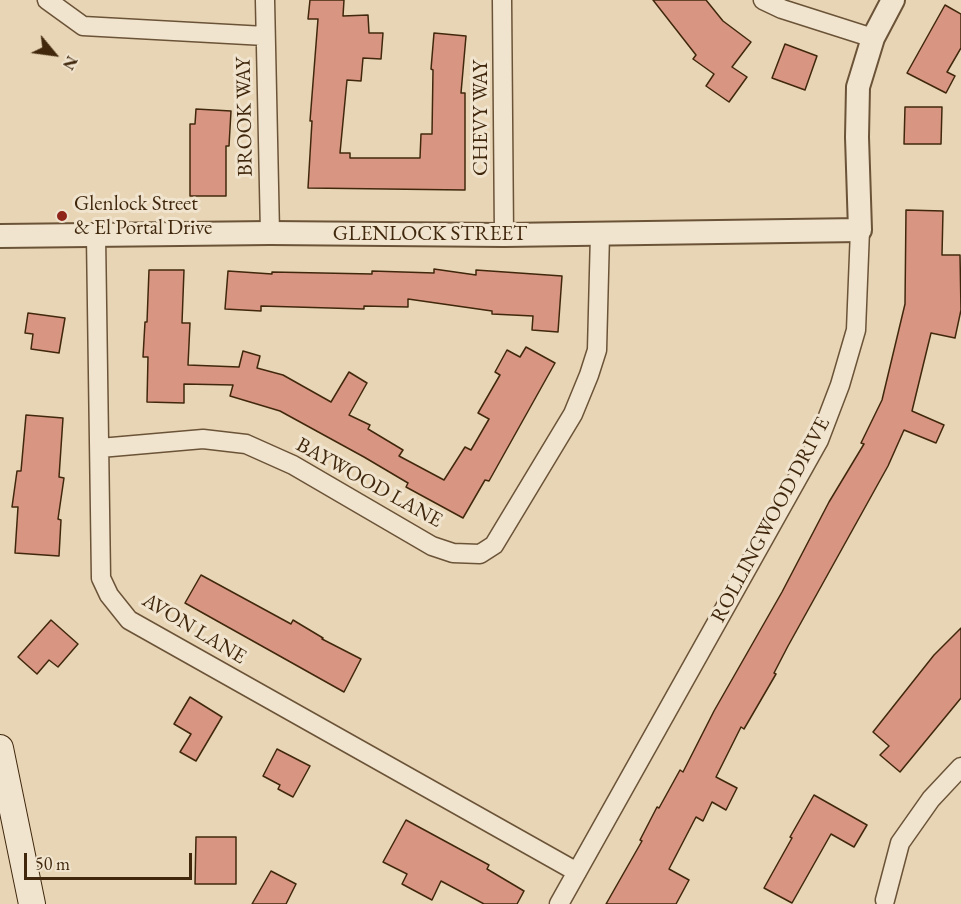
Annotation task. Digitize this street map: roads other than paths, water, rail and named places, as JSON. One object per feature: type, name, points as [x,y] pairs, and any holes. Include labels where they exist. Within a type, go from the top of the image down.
[{"type":"main road","points":[[0,748],[32,904]]},
{"type":"street","points":[[47,0],[83,26],[265,36]]},
{"type":"street","name":"BROOK WAY","points":[[265,0],[270,233]]},
{"type":"street","name":"CHEVY WAY","points":[[502,0],[504,235]]},
{"type":"street","points":[[763,0],[782,9],[873,38]]},
{"type":"street","name":"ROLLINGWOOD DRIVE","points":[[559,904],[819,440],[840,385],[856,330],[860,230],[858,87],[873,38],[893,0]]},
{"type":"street","name":"GLENLOCK STREET","points":[[0,236],[270,233],[504,235],[860,230]]},
{"type":"street","name":"BAYWOOD LANE","points":[[100,448],[203,439],[246,444],[293,465],[432,546],[453,553],[480,554],[494,545],[573,414],[590,375],[597,351],[600,234]]},
{"type":"street","name":"AVON LANE","points":[[96,236],[100,578],[109,596],[129,620],[577,872]]},
{"type":"street","points":[[885,900],[900,843],[931,799],[961,767]]},
{"type":"place","name":"Glenlock Street & El Portal Drive","points":[[62,216]]}]
